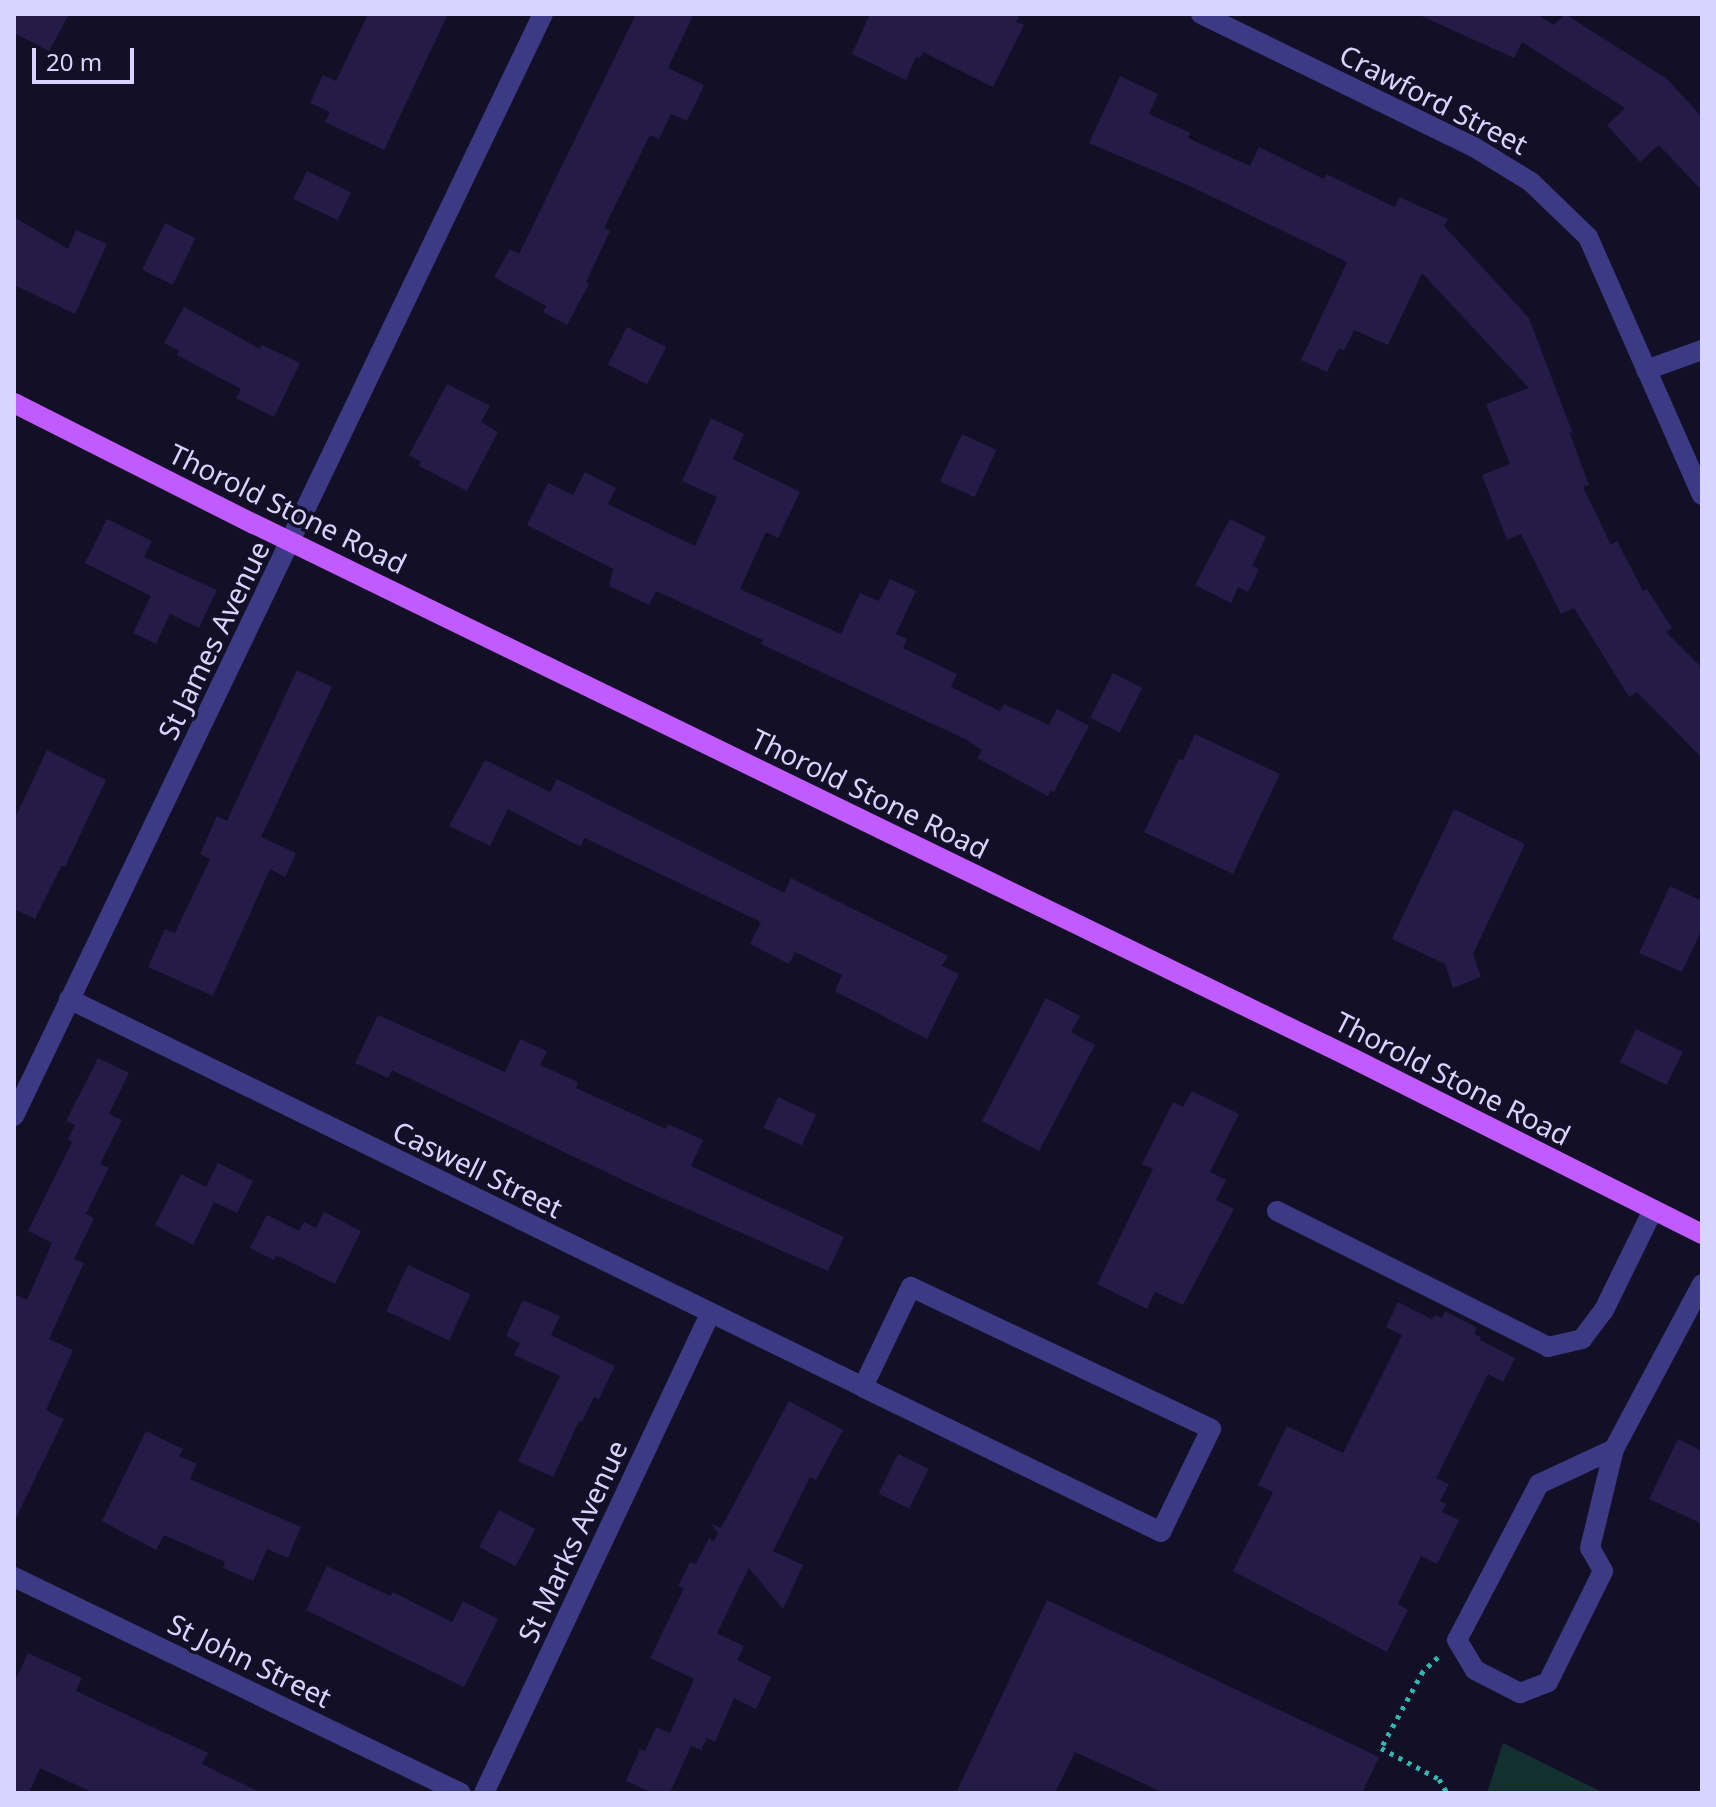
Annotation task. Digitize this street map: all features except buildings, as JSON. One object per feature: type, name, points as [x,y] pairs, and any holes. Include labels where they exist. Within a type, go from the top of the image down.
[{"type":"main road","name":"Thorold Stone Road","points":[[14,403],[1352,1058],[1702,1234]]},
{"type":"street","name":"St James Avenue","points":[[14,1116],[543,14]]},
{"type":"street","name":"Crawford Street","points":[[1201,14],[1474,147],[1531,182],[1588,237],[1702,495]]},
{"type":"street","points":[[1646,370],[1702,350]]},
{"type":"street","name":"Caswell Street","points":[[69,999],[710,1314],[1161,1532],[1211,1429],[911,1287],[863,1387]]},
{"type":"street","points":[[1277,1211],[1548,1347],[1582,1339],[1604,1310],[1653,1210]]},
{"type":"street","points":[[1614,1449],[1539,1484],[1457,1640],[1475,1670],[1520,1693],[1548,1682],[1603,1571],[1590,1548],[1614,1449],[1702,1284]]},
{"type":"street","name":"St Marks Avenue","points":[[484,1793],[710,1314]]},
{"type":"street","name":"St John Street","points":[[14,1577],[461,1793]]},
{"type":"path","points":[[1447,1793],[1439,1779],[1381,1748],[1423,1671],[1457,1640]]},
{"type":"green space","points":[[1503,1743],[1604,1793],[1487,1793]]}]
